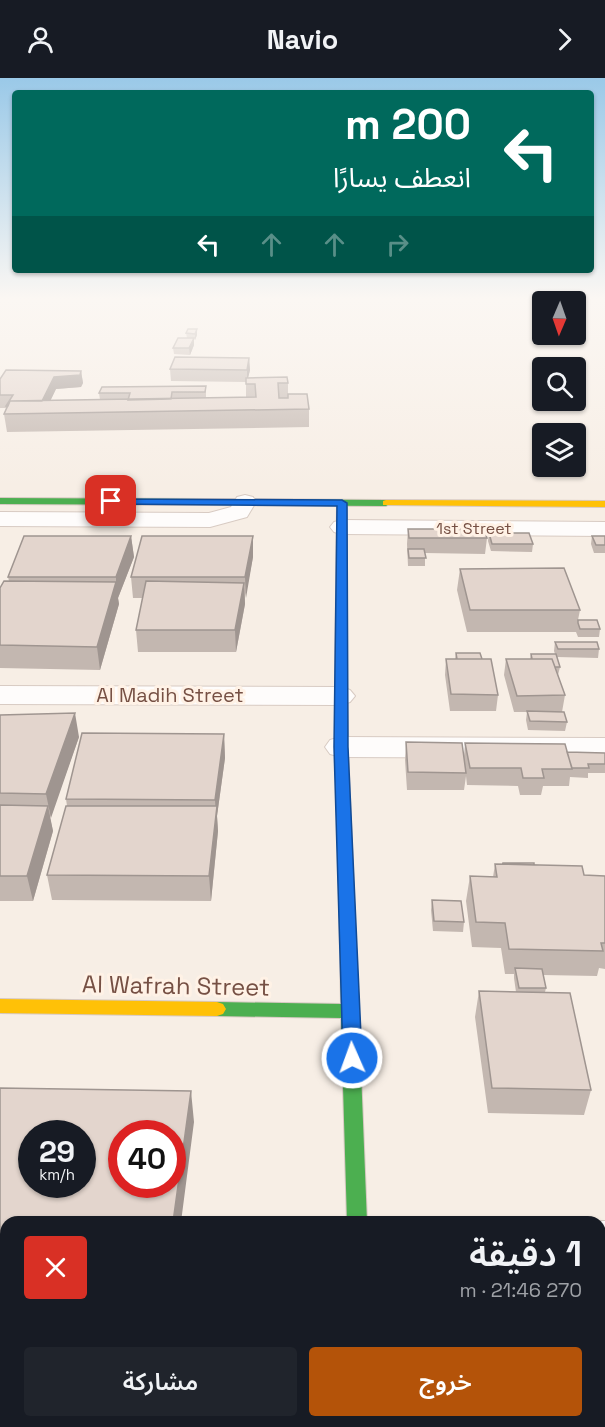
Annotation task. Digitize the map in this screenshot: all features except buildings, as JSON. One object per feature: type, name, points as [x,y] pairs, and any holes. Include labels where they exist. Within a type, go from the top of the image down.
[{"type":"street","points":[[0,501],[605,504]]},
{"type":"street","points":[[0,519],[210,520],[239,512],[245,502]]},
{"type":"street","points":[[342,503],[341,747],[357,1216]]},
{"type":"street","name":"1st Street","points":[[342,527],[605,529]]},
{"type":"street","name":"Al Madih Street","points":[[0,695],[340,696]]},
{"type":"street","points":[[341,747],[605,748]]},
{"type":"street","name":"Al Wafrah Street","points":[[0,1006],[351,1011]]},
{"type":"traffic: fast","points":[[0,501],[386,503]]},
{"type":"traffic: fast","points":[[341,686],[341,747],[357,1216]]},
{"type":"traffic: fast","points":[[217,1009],[351,1011]]},
{"type":"traffic: slow","points":[[386,503],[605,504]]},
{"type":"traffic: slow","points":[[0,1006],[217,1009]]},
{"type":"traffic: jam","points":[[341,686],[342,503]]},
{"type":"route","points":[[111,501],[342,503],[340,696],[352,1058]]}]
